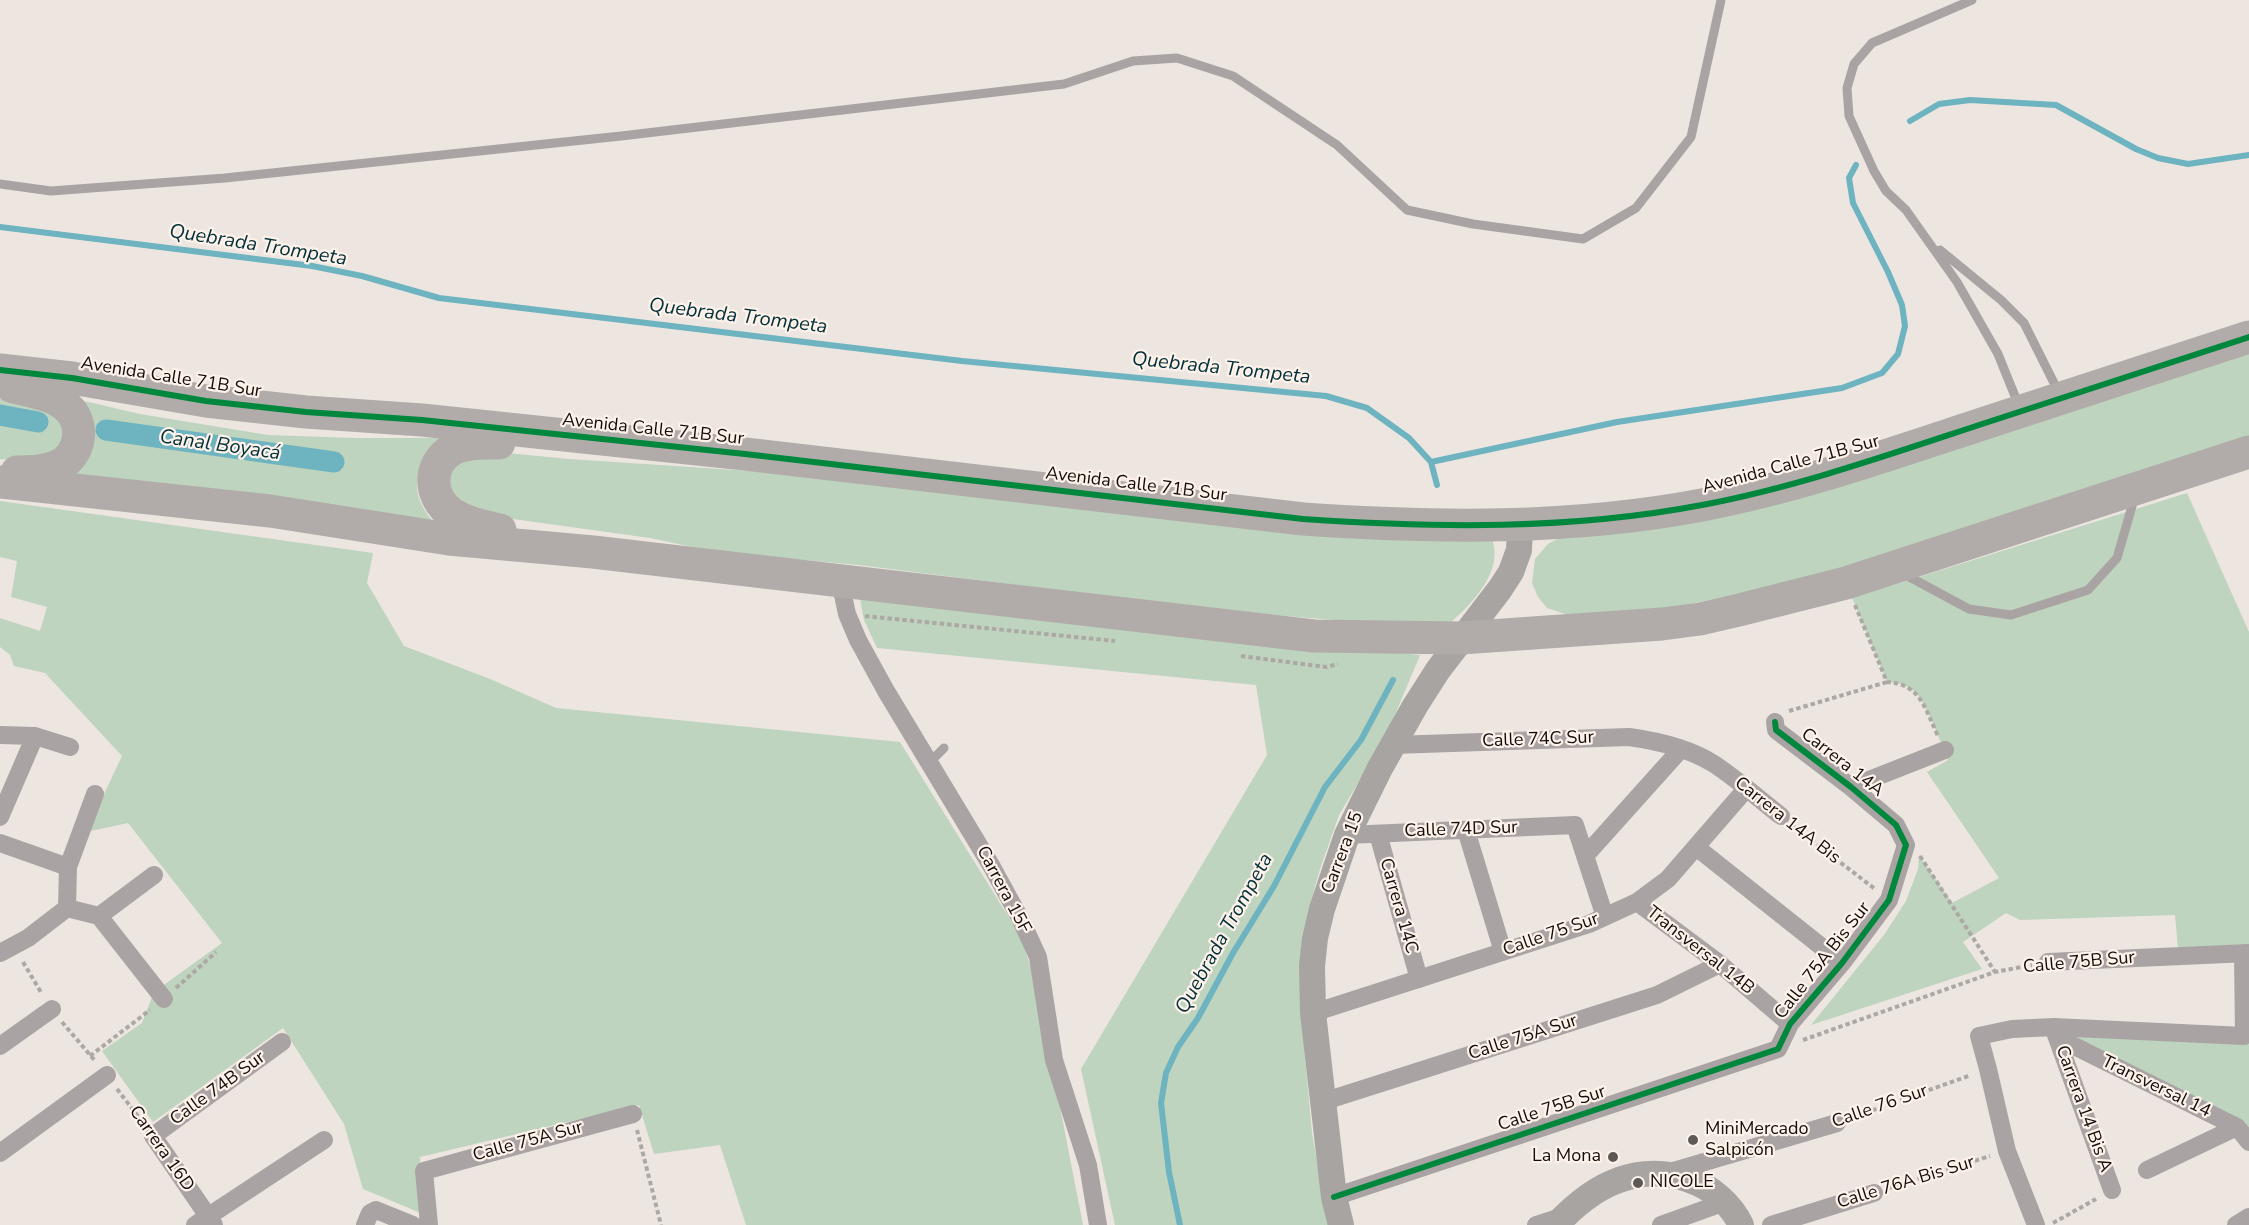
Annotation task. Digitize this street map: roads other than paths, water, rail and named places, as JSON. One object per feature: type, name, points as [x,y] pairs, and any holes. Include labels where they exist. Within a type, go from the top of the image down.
[{"type":"highway","name":"Avenida Calle 71B Sur","points":[[0,370],[72,378],[206,401],[306,412],[422,420],[745,454],[1303,519],[1416,525],[1520,524],[1617,518],[1702,506],[1753,494],[1831,473],[2249,337]]},
{"type":"highway","points":[[0,383],[49,397],[68,408],[79,426],[79,439],[77,448],[59,466],[33,472],[0,472]]},
{"type":"highway","points":[[592,552],[479,525],[459,518],[450,513],[434,492],[434,471],[444,456],[455,448],[469,445],[624,443]]},
{"type":"highway","points":[[0,482],[270,511],[449,539],[592,552],[1314,636],[1461,638],[1599,630],[1690,620],[1846,583],[2249,452]]},
{"type":"street","name":"Carrera 15","points":[[1341,1225],[1334,1197],[1313,1013],[1312,966],[1315,938],[1330,882],[1347,835],[1393,745],[1424,691],[1511,572],[1519,550],[1520,524]]},
{"type":"street","name":"Carrera 15F","points":[[840,581],[847,614],[858,640],[886,691],[992,867],[1038,957],[1054,1060],[1088,1165],[1098,1225]]},
{"type":"street","name":"Carrera 14A","points":[[1775,722],[1776,730],[1851,787],[1896,825]]},
{"type":"street","points":[[0,735],[35,736],[70,747]]},
{"type":"street","points":[[0,817],[35,736]]},
{"type":"street","name":"Calle 74C Sur","points":[[1393,745],[1629,737],[1681,749]]},
{"type":"street","points":[[1605,917],[1585,856],[1681,749]]},
{"type":"street","name":"Carrera 14A Bis","points":[[1681,749],[1713,764],[1781,816]]},
{"type":"street","points":[[1851,787],[1945,750]]},
{"type":"street","name":"Calle 75 Sur","points":[[1313,1013],[1589,924],[1637,902],[1668,879],[1746,789]]},
{"type":"street","points":[[67,908],[68,867],[95,794]]},
{"type":"street","name":"Calle 74D Sur","points":[[1347,835],[1575,825],[1585,856]]},
{"type":"street","name":"Calle 75A Bis Sur","points":[[1778,1049],[1790,1024],[1842,963],[1889,900],[1906,845],[1896,825]]},
{"type":"street","points":[[1466,830],[1503,952]]},
{"type":"street","name":"Carrera 14C","points":[[1378,834],[1419,978]]},
{"type":"street","points":[[0,843],[68,867]]},
{"type":"street","points":[[1696,847],[1842,963]]},
{"type":"street","points":[[99,916],[154,875]]},
{"type":"street","name":"Transversal 14B","points":[[1637,902],[1720,964],[1790,1024]]},
{"type":"street","points":[[67,908],[99,916],[164,999]]},
{"type":"street","points":[[0,954],[28,938],[67,908]]},
{"type":"street","points":[[2036,1225],[2007,1151],[1978,1036],[2012,1029],[2056,1033],[2247,1036],[2246,953]]},
{"type":"street","name":"Calle 75B Sur","points":[[2048,962],[2246,953]]},
{"type":"street","name":"Calle 75A Sur","points":[[1322,1102],[1657,995],[1720,964]]},
{"type":"street","points":[[0,1046],[52,1009]]},
{"type":"street","name":"Transversal 14","points":[[2056,1033],[2237,1127],[2249,1142]]},
{"type":"street","name":"Carrera 14 Bis A","points":[[2056,1033],[2112,1190]]},
{"type":"street","name":"Calle 74B Sur","points":[[153,1136],[282,1042]]},
{"type":"street","name":"Calle 75B Sur","points":[[1334,1197],[1778,1049]]},
{"type":"street","points":[[0,1152],[107,1075]]},
{"type":"street","name":"Calle 75A Sur","points":[[429,1225],[424,1171],[633,1114]]},
{"type":"street","name":"Calle 76 Sur","points":[[1536,1225],[1560,1221],[1599,1190],[1619,1180],[1665,1173],[1837,1123]]},
{"type":"street","points":[[2147,1170],[2237,1127]]},
{"type":"street","name":"Carrera 16D","points":[[153,1136],[205,1222]]},
{"type":"street","points":[[205,1222],[324,1140]]},
{"type":"street","points":[[1665,1173],[1681,1176],[1711,1190],[1725,1202],[1741,1225]]},
{"type":"street","name":"Calle 76A Bis Sur","points":[[1771,1225],[1874,1193]]},
{"type":"street","points":[[1661,1225],[1725,1202]]},
{"type":"street","points":[[369,1218],[376,1209],[413,1225]]},
{"type":"street","points":[[2236,1225],[2249,1217]]},
{"type":"lane","points":[[0,184],[51,191],[190,181],[586,140],[1064,84],[1133,61],[1177,58],[1233,76],[1337,145],[1407,210],[1473,224],[1583,239],[1636,208],[1691,137],[1721,0]]},
{"type":"lane","points":[[1972,0],[1872,43],[1854,64],[1847,88],[1849,116],[1874,171],[1886,191],[1906,210],[1957,282],[1998,354],[2020,411]]},
{"type":"lane","points":[[1931,243],[2001,300],[2024,323],[2061,398]]},
{"type":"lane","points":[[1892,568],[1969,609],[2011,615],[2077,594],[2088,590],[2117,558],[2137,489]]},
{"type":"lane","points":[[930,762],[944,748]]},
{"type":"waterway","points":[[1910,121],[1939,104],[1970,100],[2056,105],[2136,149],[2158,158],[2188,164],[2249,155]]},
{"type":"waterway","points":[[1431,462],[1617,422],[1842,388],[1882,373],[1898,354],[1905,326],[1902,305],[1853,203],[1849,178],[1856,165]]},
{"type":"waterway","name":"Quebrada Trompeta","points":[[0,227],[312,266],[362,276],[439,298],[962,361],[1326,396],[1367,408],[1409,438],[1431,462],[1437,485]]},
{"type":"waterway","name":"Canal Boyacá","points":[[0,415],[38,422]]},
{"type":"waterway","name":"Canal Boyacá","points":[[106,430],[334,462]]},
{"type":"waterway","name":"Quebrada Trompeta","points":[[1180,1225],[1169,1172],[1161,1103],[1166,1073],[1178,1047],[1198,1018],[1233,953],[1274,886],[1325,787],[1361,740],[1393,680]]},
{"type":"place","name":"MiniMercado Salpicón","points":[[1693,1140]]},
{"type":"place","name":"La Mona","points":[[1613,1157]]},
{"type":"place","name":"NICOLE","points":[[1638,1183]]}]
